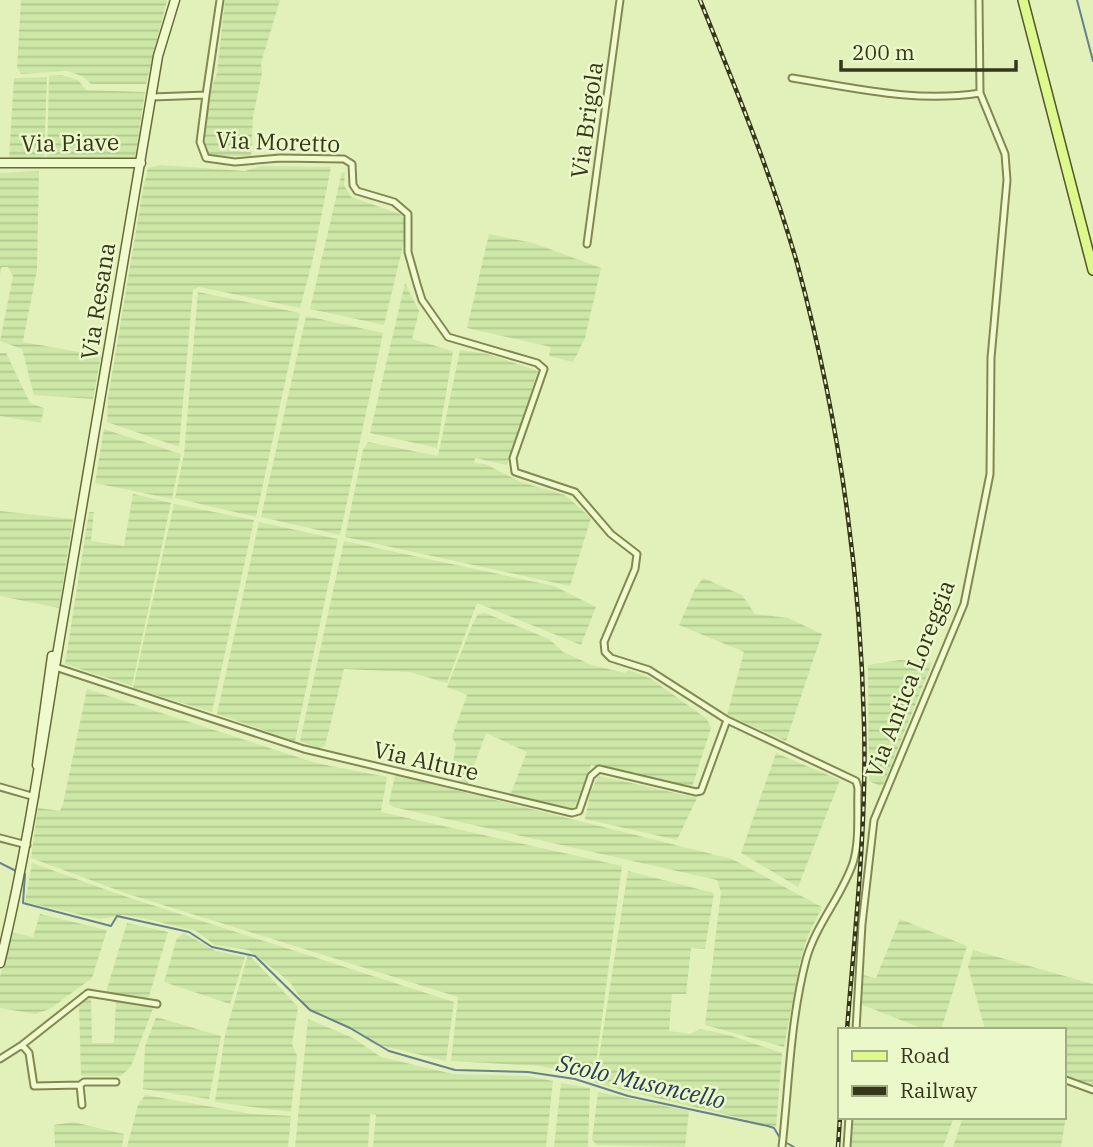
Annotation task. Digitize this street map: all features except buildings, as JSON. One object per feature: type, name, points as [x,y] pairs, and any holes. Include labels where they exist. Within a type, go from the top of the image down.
[{"type":"main road","points":[[1023,0],[1093,270]]},
{"type":"street","name":"Via Resana","points":[[0,963],[27,845],[52,667],[66,609],[165,26],[175,0]]},
{"type":"street","points":[[206,95],[220,0]]},
{"type":"street","name":"Via Brigola","points":[[587,244],[620,0]]},
{"type":"street","name":"Via Antica Loreggia","points":[[856,1028],[862,924],[874,820],[964,604],[990,474],[991,358],[1007,180],[1005,154],[980,93],[979,0]]},
{"type":"street","points":[[792,78],[904,96],[944,99],[980,93]]},
{"type":"street","name":"Via Moretto","points":[[152,97],[206,95],[200,142],[206,158],[235,162],[280,158],[350,162],[353,185],[357,191],[394,202],[408,214],[408,252],[417,284],[430,313],[448,337],[537,363],[544,369],[513,458],[512,468],[529,479],[575,492],[607,530],[638,557],[604,642],[606,652],[615,660],[649,670],[727,720]]},
{"type":"street","name":"Via Piave","points":[[0,163],[141,163]]},
{"type":"street","name":"Via Alture","points":[[52,667],[313,751],[572,813],[579,811],[591,776],[599,769],[696,793],[701,791],[727,720]]},
{"type":"street","points":[[727,720],[852,778],[858,788],[854,859],[839,893],[820,923],[806,961],[790,1052],[782,1147]]},
{"type":"street","points":[[0,787],[34,797]]},
{"type":"street","points":[[0,838],[27,845]]},
{"type":"street","points":[[0,1059],[88,993],[157,1004]]},
{"type":"street","points":[[22,1045],[29,1053],[34,1086],[40,1088],[80,1085],[84,1082],[116,1082]]},
{"type":"street","points":[[1065,1080],[1093,1090]]},
{"type":"street","points":[[80,1085],[82,1105]]},
{"type":"street","points":[[847,1147],[849,1119]]},
{"type":"green space","points":[[21,0],[167,0],[146,84],[91,84],[82,76],[67,71],[21,74],[17,68]]},
{"type":"green space","points":[[225,0],[280,0],[261,63],[262,73],[253,117],[251,156],[204,154],[202,144],[206,105],[217,73]]},
{"type":"green space","points":[[61,75],[78,80],[86,90],[145,92],[135,158],[47,159],[49,76]]},
{"type":"green space","points":[[47,77],[44,158],[9,159],[14,78]]},
{"type":"green space","points":[[160,165],[245,171],[262,166],[331,167],[300,308],[199,287],[193,290],[179,447],[107,422],[108,398],[143,189],[148,168]]},
{"type":"green space","points":[[39,171],[37,270],[22,346],[23,342],[101,356],[93,399],[34,395],[22,349],[0,341],[13,276],[8,267],[2,267],[0,275],[0,173]]},
{"type":"green space","points":[[342,172],[345,173],[344,185],[351,197],[400,214],[406,220],[406,233],[384,325],[310,309]]},
{"type":"green space","points":[[489,234],[533,243],[601,268],[585,338],[573,362],[549,356],[551,347],[467,328]]},
{"type":"green space","points":[[405,283],[419,311],[412,339],[453,351],[437,448],[370,433]]},
{"type":"green space","points":[[198,292],[300,313],[256,517],[175,498],[184,454]]},
{"type":"green space","points":[[306,316],[383,333],[340,535],[261,517]]},
{"type":"green space","points":[[460,350],[488,354],[538,371],[507,465],[475,458],[474,463],[485,464],[521,482],[565,495],[591,518],[570,586],[345,537],[363,450],[368,442],[438,456]]},
{"type":"green space","points":[[0,353],[6,353],[30,403],[44,408],[41,423],[0,416]]},
{"type":"green space","points":[[104,429],[181,454],[172,499],[95,483]]},
{"type":"green space","points":[[133,494],[171,503],[132,686],[65,664],[89,512],[94,512],[91,541],[124,546]]},
{"type":"green space","points":[[174,504],[254,520],[212,712],[133,688]]},
{"type":"green space","points":[[0,511],[73,519],[59,608],[0,596]]},
{"type":"green space","points":[[259,522],[338,539],[295,741],[217,714]]},
{"type":"green space","points":[[344,541],[554,586],[596,607],[581,645],[477,603],[447,683],[409,672],[344,669],[325,746],[318,748],[300,741]]},
{"type":"green space","points":[[703,578],[742,595],[755,614],[788,618],[822,634],[786,741],[727,715],[744,652],[679,625],[695,589]]},
{"type":"green space","points":[[485,613],[549,639],[563,652],[592,665],[625,673],[629,670],[650,678],[707,719],[711,728],[691,790],[591,765],[574,809],[515,797],[511,793],[527,752],[486,733],[467,785],[459,782],[462,767],[453,762],[456,744],[452,737],[467,695],[447,687],[473,623],[478,614]]},
{"type":"green space","points":[[900,660],[932,663],[883,785],[880,786],[869,781],[868,665]]},
{"type":"green space","points":[[87,689],[316,763],[387,777],[381,812],[622,866],[594,1079],[541,1066],[451,1061],[458,997],[128,894],[31,858],[38,808],[60,811],[63,804]]},
{"type":"green space","points":[[776,753],[840,780],[798,887],[741,853]]},
{"type":"green space","points":[[395,775],[732,859],[822,907],[807,938],[800,962],[784,1047],[705,1025],[721,892],[717,880],[393,807],[389,803]]},
{"type":"green space","points":[[598,776],[697,798],[677,840],[585,819],[590,794]]},
{"type":"green space","points":[[32,863],[121,895],[454,1002],[446,1061],[371,1043],[351,1028],[308,1010],[290,982],[249,950],[215,945],[196,931],[143,918],[124,915],[99,919],[25,902]]},
{"type":"green space","points":[[628,871],[714,893],[705,949],[691,948],[686,994],[672,994],[669,1031],[690,1034],[700,1029],[729,1035],[782,1053],[776,1127],[595,1083]]},
{"type":"green space","points":[[40,914],[107,930],[92,978],[50,1009],[35,1014],[0,1008],[0,977],[11,932],[33,937]]},
{"type":"green space","points":[[900,919],[967,946],[942,1028],[921,1028],[860,1004],[862,975],[876,978]]},
{"type":"green space","points":[[127,923],[168,932],[148,1000],[106,992]]},
{"type":"green space","points":[[184,933],[216,951],[245,957],[230,1004],[164,982],[177,938]]},
{"type":"green space","points":[[973,950],[1093,984],[1093,1087],[1065,1077],[1065,1028],[984,1028],[968,967]]},
{"type":"green space","points":[[248,954],[298,1007],[292,1044],[297,1056],[291,1112],[215,1102],[225,1035]]},
{"type":"green space","points":[[91,995],[92,1043],[114,1043],[116,999],[154,1006],[131,1066],[121,1076],[81,1076],[79,1003]]},
{"type":"green space","points":[[156,1017],[221,1036],[209,1099],[143,1089],[145,1046]]},
{"type":"green space","points":[[308,1019],[353,1038],[381,1057],[453,1074],[526,1076],[553,1081],[546,1147],[373,1147],[376,1115],[370,1114],[368,1147],[295,1147]]},
{"type":"green space","points":[[561,1083],[590,1088],[588,1147],[554,1147]]},
{"type":"green space","points":[[598,1092],[689,1111],[685,1147],[597,1145],[592,1140]]},
{"type":"green space","points":[[145,1095],[252,1114],[291,1116],[288,1147],[127,1147],[138,1105]]},
{"type":"green space","points":[[1066,1116],[1061,1147],[953,1147],[962,1119],[1065,1119]]},
{"type":"green space","points":[[851,1119],[953,1119],[943,1147],[848,1147]]},
{"type":"green space","points":[[73,1122],[124,1134],[122,1147],[55,1147],[54,1125]]},
{"type":"waterway","points":[[1077,0],[1093,61]]},
{"type":"waterway","name":"Scolo Musoncello","points":[[0,863],[16,871]]},
{"type":"waterway","name":"Scolo Musoncello","points":[[25,874],[23,903],[111,926],[117,916],[189,932],[212,947],[255,956],[310,1010],[350,1028],[389,1051],[455,1070],[528,1072],[575,1079],[628,1096],[768,1126],[774,1128],[780,1138]]},
{"type":"waterway","name":"Scolo Musoncello","points":[[785,1142],[794,1147]]},
{"type":"railway","points":[[700,0],[764,163],[797,263],[824,377],[844,491],[858,607],[864,723],[860,876],[847,1028]]},
{"type":"railway","points":[[838,1147],[840,1119]]}]
